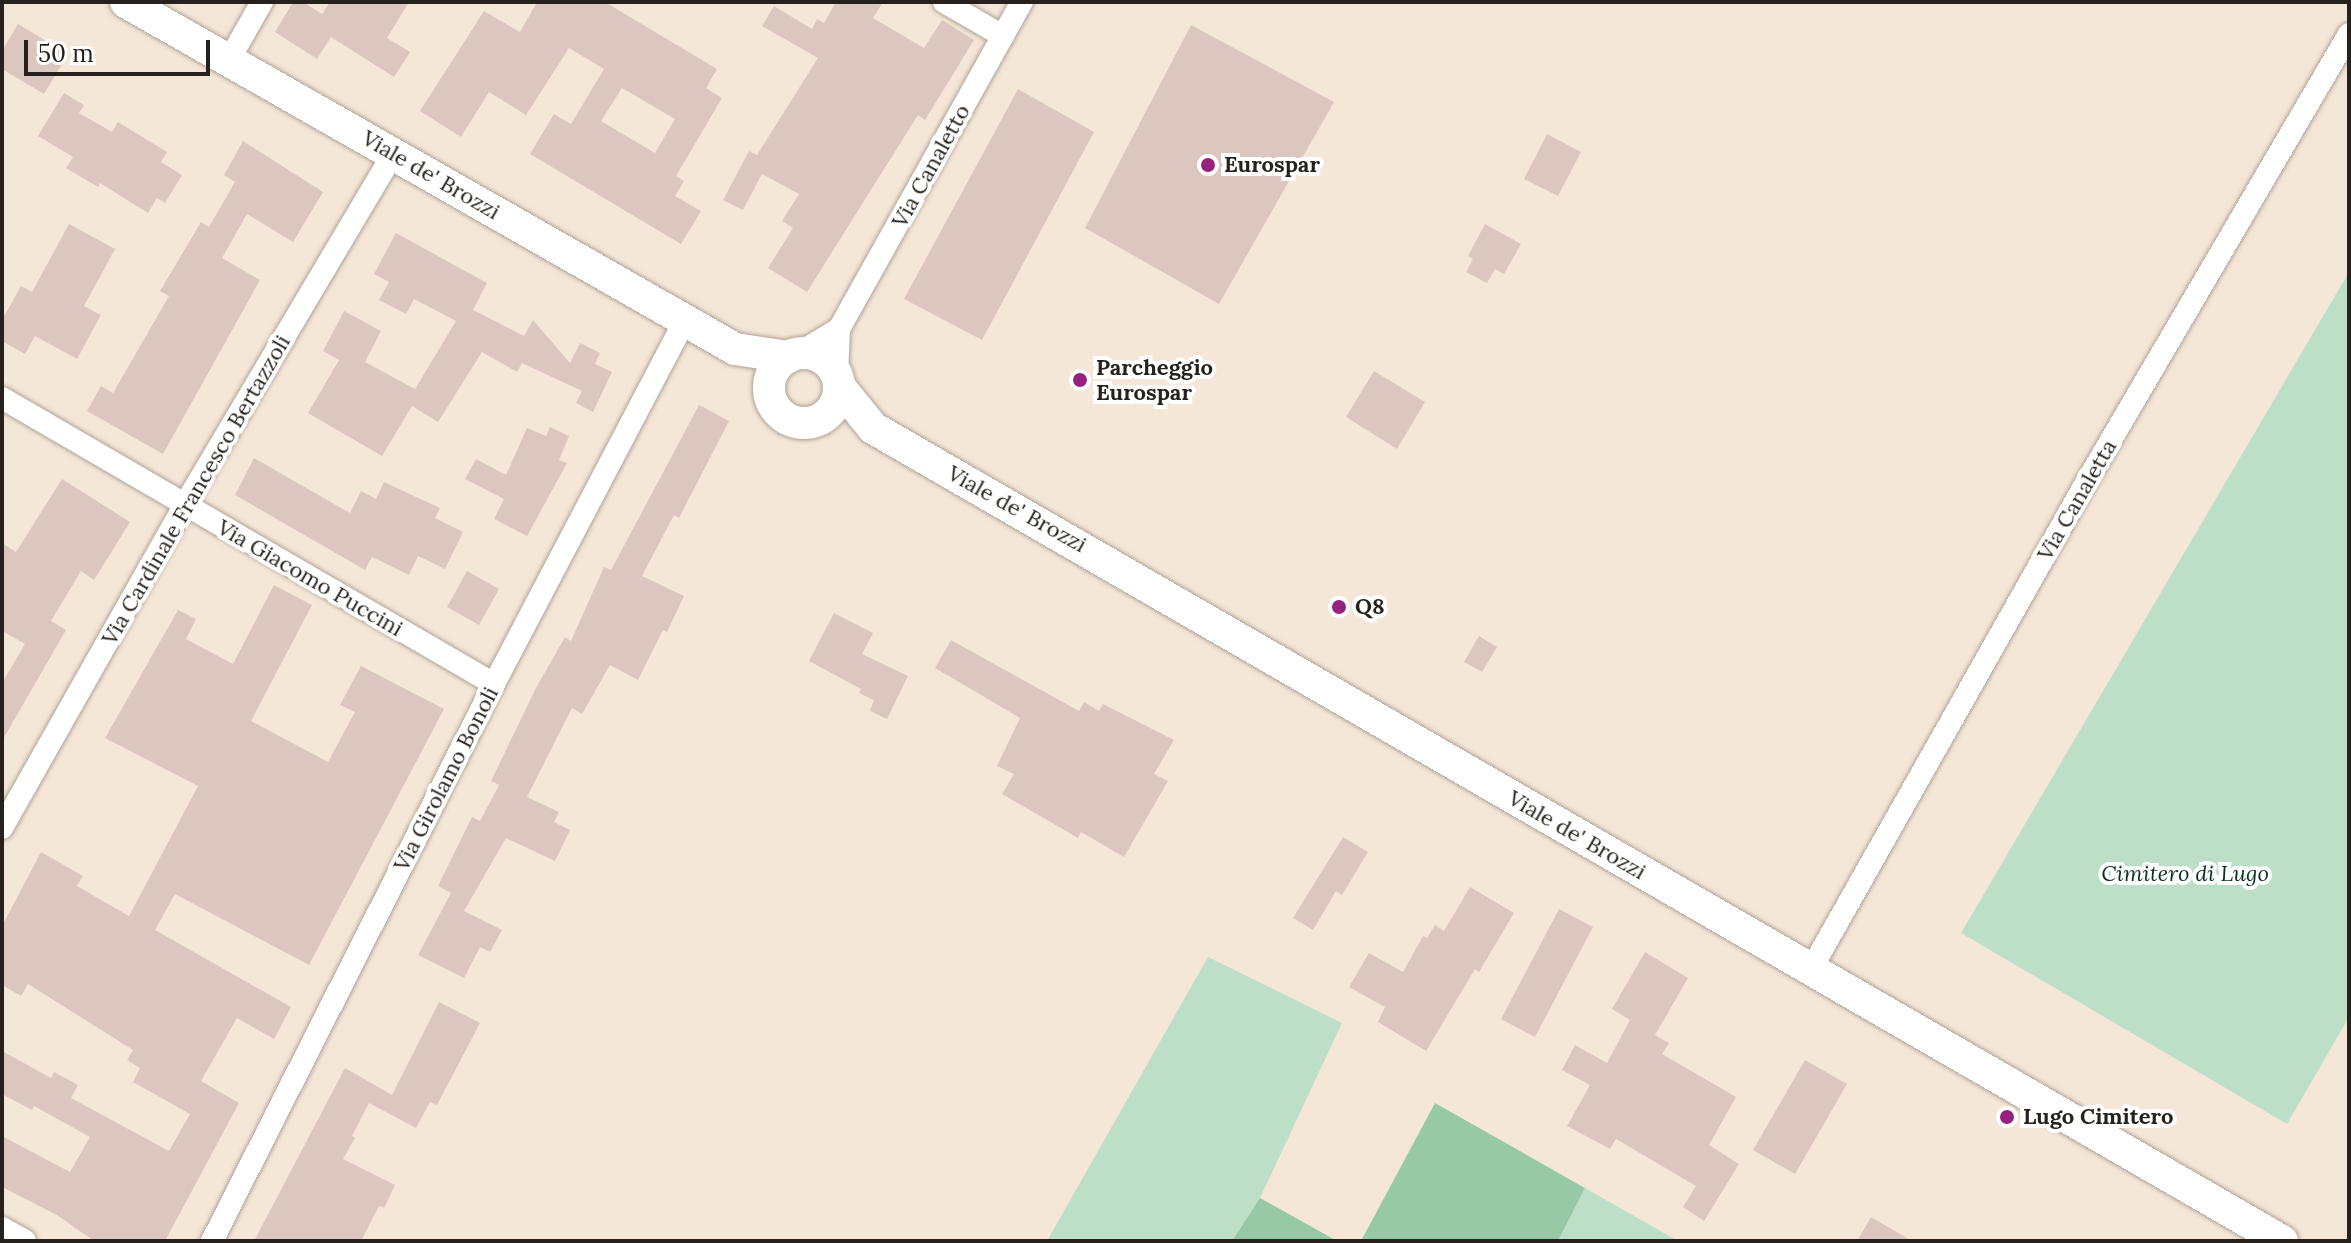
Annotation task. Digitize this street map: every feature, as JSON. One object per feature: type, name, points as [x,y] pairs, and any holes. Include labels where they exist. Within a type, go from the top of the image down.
[{"type":"street","name":"Viale de' Brozzi","points":[[126,2],[735,349],[782,416],[803,424],[815,422],[873,428]]},
{"type":"street","points":[[229,60],[262,2]]},
{"type":"street","points":[[944,2],[1003,36]]},
{"type":"street","name":"Via Canaletto","points":[[838,381],[839,329],[1022,2]]},
{"type":"street","name":"Via Canaletta","points":[[1810,971],[2087,481],[2349,34]]},
{"type":"street","name":"Via Cardinale Francesco Bertazzoli","points":[[2,828],[184,506],[393,154]]},
{"type":"street","name":"Via Girolamo Bonoli","points":[[212,1241],[494,684],[685,320]]},
{"type":"street","name":"Via Canaletto","points":[[793,355],[839,329]]},
{"type":"street","name":"Viale de' Brozzi","points":[[735,349],[822,357],[873,428],[2282,1241]]},
{"type":"street","points":[[770,397],[772,374],[793,355]]},
{"type":"street","points":[[815,422],[833,408],[838,381]]},
{"type":"street","name":"Via Giacomo Puccini","points":[[2,398],[494,684]]},
{"type":"street","points":[[2,1228],[25,1241]]},
{"type":"green space","name":"Cimitero di Lugo","points":[[2349,272],[2349,1017],[2287,1124],[1961,933]]},
{"type":"green space","points":[[1208,957],[1342,1023],[1260,1198],[1232,1241],[1047,1241]]},
{"type":"green space","points":[[1435,1103],[1585,1188],[1558,1241],[1361,1241]]},
{"type":"green space","points":[[1585,1188],[1678,1241],[1558,1241]]},
{"type":"green space","points":[[1260,1198],[1337,1241],[1232,1241]]},
{"type":"building","points":[[293,2],[303,2],[322,14],[330,2],[409,2],[387,38],[410,52],[394,77],[331,37],[317,59],[275,32]]},
{"type":"building","points":[[537,2],[605,2],[717,69],[706,88],[722,98],[676,176],[684,181],[675,196],[701,211],[681,244],[530,154],[554,114],[571,124],[604,69],[569,48],[526,115],[489,92],[461,137],[420,111],[484,11],[520,32]],"holes":[[[622,88],[675,119],[655,153],[601,121]]]},
{"type":"building","points":[[836,2],[883,2],[873,18],[924,48],[942,20],[974,40],[925,120],[918,115],[807,292],[768,268],[793,228],[782,221],[799,194],[762,174],[743,210],[723,200],[749,151],[757,155],[818,58],[762,26],[774,6],[812,29],[817,19],[824,23]]},
{"type":"building","points":[[18,24],[68,54],[44,94],[2,69],[2,51]]},
{"type":"building","points":[[1191,25],[1334,102],[1219,304],[1085,228]]},
{"type":"building","points":[[1018,89],[1094,132],[982,340],[904,299]]},
{"type":"building","points":[[64,93],[84,105],[79,113],[112,132],[118,122],[167,152],[161,162],[182,175],[165,203],[157,198],[148,213],[100,183],[98,187],[66,168],[73,157],[38,136]]},
{"type":"building","points":[[1547,134],[1581,152],[1558,196],[1524,179]]},
{"type":"building","points":[[243,141],[323,192],[293,242],[247,214],[222,258],[260,280],[163,454],[87,411],[101,386],[113,393],[169,296],[160,291],[201,222],[209,227],[235,182],[224,175]]},
{"type":"building","points":[[69,224],[115,249],[84,306],[101,315],[77,359],[35,336],[25,354],[2,341],[2,320],[21,286],[32,292]]},
{"type":"building","points":[[1485,224],[1521,244],[1504,274],[1495,269],[1487,283],[1466,272],[1473,259],[1468,256]]},
{"type":"building","points":[[396,233],[487,283],[473,310],[524,336],[533,320],[570,363],[580,343],[600,353],[595,364],[612,372],[593,412],[576,403],[582,391],[522,363],[517,372],[482,352],[438,422],[412,406],[382,456],[308,413],[339,360],[323,351],[344,311],[381,331],[365,362],[415,389],[456,321],[414,299],[406,314],[379,300],[389,282],[374,274]]},
{"type":"building","points":[[1374,371],[1425,402],[1397,449],[1346,417]]},
{"type":"building","points":[[699,405],[729,421],[679,518],[674,515],[642,576],[684,596],[638,680],[610,665],[582,714],[572,708],[527,797],[559,812],[554,822],[570,830],[555,861],[506,838],[464,911],[502,930],[490,952],[480,947],[464,978],[418,955],[451,893],[438,886],[472,817],[480,821],[499,785],[491,781],[536,688],[565,637],[571,641],[604,567],[611,570]]},
{"type":"building","points":[[550,427],[569,436],[559,460],[567,463],[527,536],[494,519],[504,499],[465,479],[476,459],[506,475],[527,428],[546,436]]},
{"type":"building","points":[[254,458],[350,513],[361,491],[376,499],[384,482],[440,508],[435,518],[463,532],[445,569],[418,556],[409,575],[372,557],[365,570],[235,495]]},
{"type":"building","points":[[62,479],[130,522],[94,580],[81,571],[51,621],[66,630],[2,741],[2,683],[25,644],[2,631],[2,543],[16,552]]},
{"type":"building","points":[[467,571],[499,589],[479,625],[447,607]]},
{"type":"building","points":[[274,585],[312,605],[251,721],[328,762],[355,712],[340,705],[361,666],[444,709],[309,965],[175,894],[155,930],[291,1007],[274,1039],[237,1018],[201,1081],[239,1103],[165,1241],[94,1241],[57,1215],[2,1187],[2,1136],[70,1172],[90,1137],[34,1106],[32,1110],[2,1094],[2,1051],[51,1078],[54,1072],[78,1085],[71,1098],[169,1151],[190,1114],[133,1082],[140,1068],[127,1060],[133,1050],[28,984],[21,996],[2,985],[2,926],[41,852],[83,876],[77,886],[129,916],[198,786],[105,738],[178,610],[196,619],[186,639],[233,664]]},
{"type":"building","points":[[834,613],[873,633],[862,654],[908,676],[887,719],[870,711],[874,700],[859,693],[861,689],[809,661]]},
{"type":"building","points":[[1479,636],[1497,647],[1482,672],[1464,662]]},
{"type":"building","points":[[951,640],[1079,711],[1084,702],[1099,711],[1103,704],[1174,740],[1154,774],[1168,781],[1124,857],[1081,832],[1078,838],[1002,794],[1014,774],[997,766],[1020,718],[935,668]]},
{"type":"building","points":[[1343,837],[1368,852],[1342,895],[1336,891],[1313,930],[1293,918]]},
{"type":"building","points":[[1470,887],[1514,913],[1479,972],[1475,969],[1426,1051],[1378,1022],[1385,1007],[1349,987],[1369,953],[1403,972],[1423,936],[1427,938],[1435,925],[1444,931]]},
{"type":"building","points":[[1559,909],[1593,927],[1535,1037],[1501,1019]]},
{"type":"building","points":[[1645,952],[1688,978],[1655,1035],[1669,1043],[1662,1054],[1736,1097],[1709,1145],[1739,1164],[1704,1221],[1683,1207],[1696,1186],[1616,1139],[1610,1149],[1567,1126],[1590,1085],[1562,1070],[1575,1045],[1607,1063],[1630,1020],[1612,1009]]},
{"type":"building","points":[[439,1002],[480,1023],[437,1105],[430,1102],[416,1128],[369,1103],[343,1159],[395,1185],[384,1208],[379,1206],[361,1241],[254,1241],[345,1068],[392,1095]]},
{"type":"building","points":[[1805,1060],[1847,1084],[1795,1174],[1753,1150]]},
{"type":"building","points":[[1871,1217],[1912,1241],[1857,1241]]},
{"type":"place","name":"Eurospar","points":[[1208,165]]},
{"type":"place","name":"Parcheggio Eurospar","points":[[1080,380]]},
{"type":"place","name":"Q8","points":[[1339,607]]},
{"type":"place","name":"Lugo Cimitero","points":[[2007,1117]]}]
